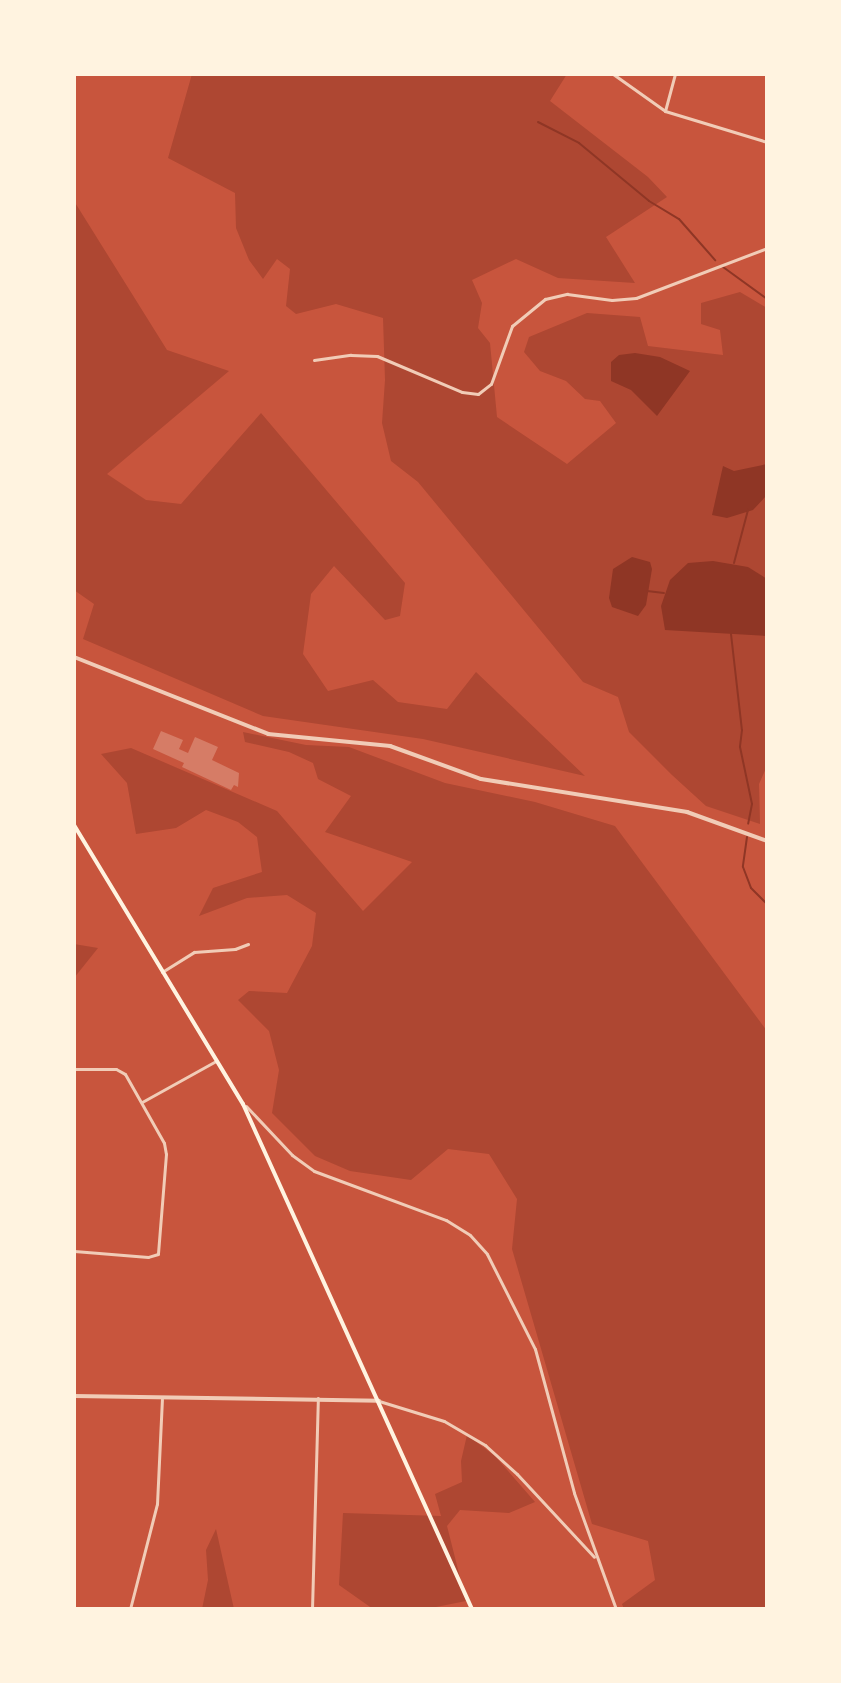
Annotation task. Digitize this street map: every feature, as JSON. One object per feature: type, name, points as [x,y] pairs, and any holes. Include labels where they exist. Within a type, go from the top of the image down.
[{"type":"main road","points":[[74,825],[243,1104],[472,1609]]},
{"type":"street","points":[[613,74],[665,111],[767,142]]},
{"type":"street","points":[[665,111],[675,74]]},
{"type":"street","points":[[314,360],[351,355],[377,356],[462,392],[478,394],[491,384],[512,326],[545,299],[567,294],[612,300],[636,298],[767,248]]},
{"type":"street","points":[[74,657],[268,734],[390,746],[481,779],[687,812],[767,841]]},
{"type":"street","points":[[162,972],[194,952],[235,949],[248,944]]},
{"type":"street","points":[[142,1102],[217,1061]]},
{"type":"street","points":[[74,1069],[119,1070],[142,1102],[166,1151],[160,1252],[148,1257],[74,1251]]},
{"type":"street","points":[[243,1104],[292,1155],[314,1171],[446,1220],[470,1235],[487,1254],[535,1349],[594,1557],[616,1609]]},
{"type":"street","points":[[74,1396],[379,1401],[444,1421],[485,1445],[594,1557]]},
{"type":"street","points":[[312,1609],[318,1398]]},
{"type":"street","points":[[130,1609],[157,1504],[162,1399]]},
{"type":"shaded area","points":[[192,74],[567,74],[550,101],[648,177],[667,197],[606,237],[635,283],[558,278],[516,259],[472,280],[482,303],[478,328],[490,343],[497,417],[567,464],[616,423],[600,401],[585,399],[566,381],[540,371],[524,352],[529,337],[587,313],[640,317],[648,346],[723,355],[720,330],[701,324],[701,303],[740,292],[767,308],[767,766],[759,784],[760,824],[706,806],[672,775],[629,732],[618,697],[583,682],[418,482],[391,461],[382,423],[385,380],[383,318],[336,304],[296,314],[286,306],[290,269],[277,259],[263,279],[249,260],[236,228],[235,193],[168,158]]},
{"type":"shaded area","points":[[74,201],[167,350],[229,371],[107,474],[146,500],[181,504],[261,413],[405,583],[400,616],[385,620],[334,566],[311,594],[303,654],[328,691],[373,680],[398,702],[447,709],[476,672],[585,776],[423,739],[263,716],[83,639],[94,604],[74,590]]},
{"type":"shaded area","points":[[635,353],[660,357],[690,371],[657,416],[631,390],[611,381],[611,362],[619,355]]},
{"type":"shaded area","points":[[767,464],[767,495],[753,510],[727,518],[712,515],[723,466],[734,471]]},
{"type":"shaded area","points":[[632,557],[650,562],[652,569],[646,605],[638,616],[612,607],[609,598],[613,569]]},
{"type":"shaded area","points":[[713,561],[748,567],[767,579],[767,636],[665,630],[661,606],[670,580],[688,563]]},
{"type":"shaded area","points":[[243,732],[306,745],[349,747],[445,783],[535,802],[615,826],[767,1031],[767,1609],[624,1609],[622,1604],[655,1580],[648,1541],[592,1524],[512,1249],[517,1199],[489,1154],[448,1149],[411,1180],[350,1171],[315,1156],[272,1113],[279,1070],[269,1031],[238,1000],[249,991],[287,993],[312,946],[316,913],[287,895],[247,898],[199,916],[213,888],[262,872],[257,837],[238,822],[206,810],[176,828],[136,834],[127,783],[101,754],[131,748],[277,811],[363,911],[412,862],[325,832],[351,796],[318,779],[313,763],[289,752],[245,742]]},
{"type":"shaded area","points":[[74,944],[98,948],[74,978]]},
{"type":"shaded area","points":[[467,1435],[495,1456],[535,1502],[509,1513],[460,1510],[447,1526],[466,1601],[426,1609],[373,1609],[339,1585],[343,1513],[441,1516],[435,1494],[462,1482],[461,1461]]},
{"type":"shaded area","points":[[216,1529],[234,1609],[202,1609],[208,1580],[206,1550]]},
{"type":"building","points":[[161,731],[183,740],[179,749],[188,753],[195,737],[218,747],[212,760],[239,773],[238,787],[234,785],[231,790],[182,767],[184,763],[153,749]]},
{"type":"waterway","points":[[538,122],[579,143],[649,201],[679,219],[715,260]]},
{"type":"waterway","points":[[723,267],[767,299]]},
{"type":"waterway","points":[[734,563],[748,510]]},
{"type":"waterway","points":[[647,591],[664,593]]},
{"type":"waterway","points":[[731,634],[742,730],[740,747],[752,804],[748,824]]},
{"type":"waterway","points":[[747,837],[743,867],[751,888],[767,904]]}]
